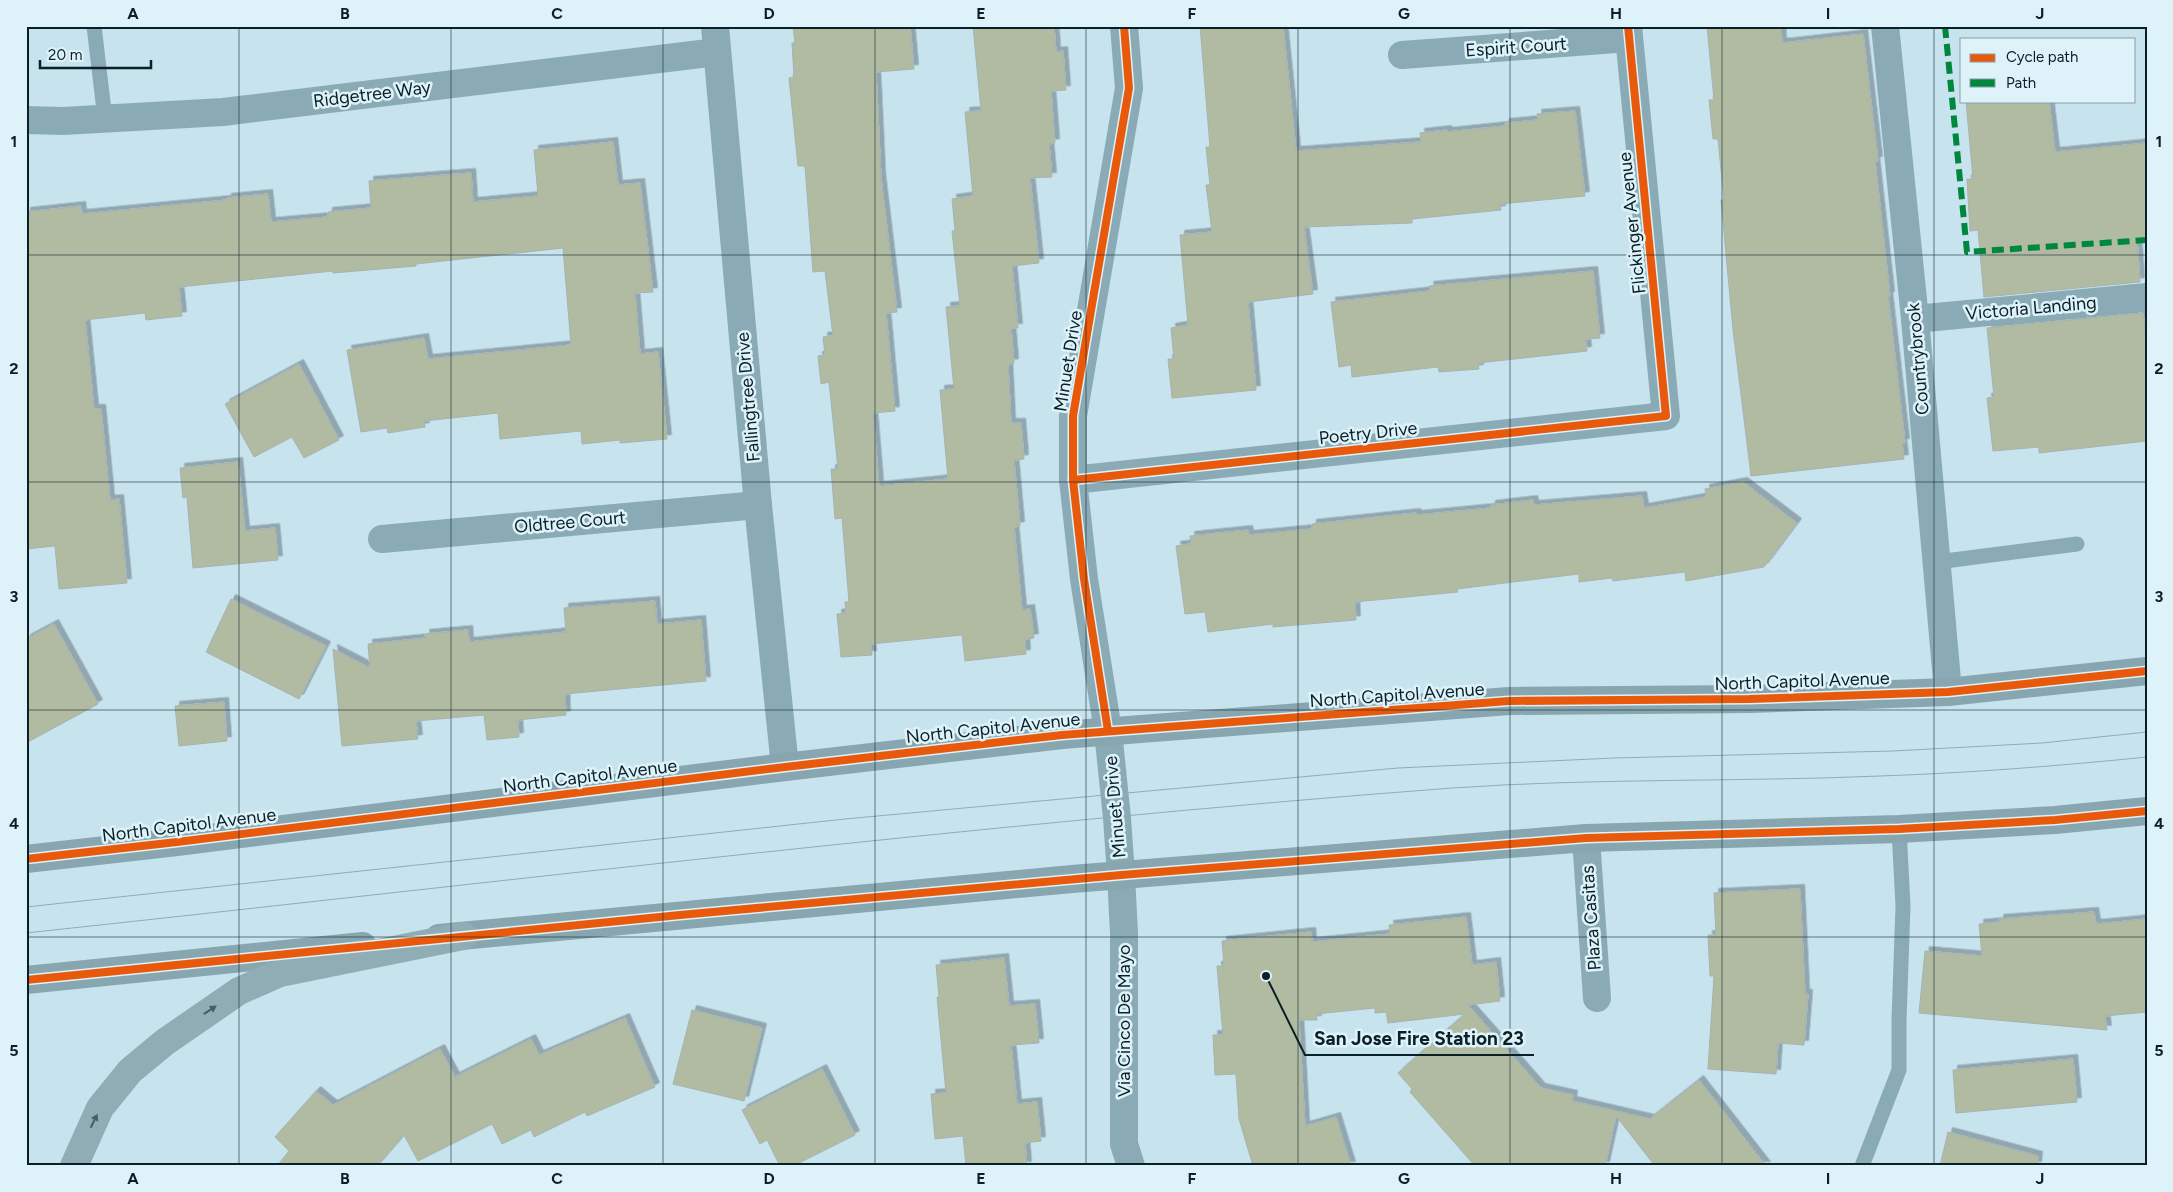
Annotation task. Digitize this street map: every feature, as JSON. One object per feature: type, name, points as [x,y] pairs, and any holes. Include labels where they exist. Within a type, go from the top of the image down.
[{"type":"highway","points":[[74,1166],[100,1108],[130,1071],[165,1042],[239,991],[280,973],[463,936]]},
{"type":"main road","name":"North Capitol Avenue","points":[[26,859],[197,840],[785,766],[1108,731],[1509,702],[1750,699],[1948,692],[2147,671]]},
{"type":"main road","points":[[26,980],[463,936],[1121,874],[1586,838],[1899,829],[2055,820],[2147,811]]},
{"type":"street","name":"Minuet Drive","points":[[1121,874],[1118,818],[1108,731],[1084,579],[1073,480],[1073,416],[1129,88],[1124,26]]},
{"type":"street","name":"Countrybrook","points":[[1885,26],[1915,318],[1948,692]]},
{"type":"street","name":"Espirit Court","points":[[1402,55],[1629,32]]},
{"type":"street","name":"Flickinger Avenue","points":[[1629,32],[1666,416]]},
{"type":"street","name":"Ridgetree Way","points":[[26,120],[105,119],[224,112],[716,39]]},
{"type":"street","name":"Fallingtree Drive","points":[[716,39],[758,505],[785,766]]},
{"type":"street","name":"Victoria Landing","points":[[1915,318],[2147,297]]},
{"type":"street","name":"Poetry Drive","points":[[1073,480],[1666,416]]},
{"type":"street","name":"Oldtree Court","points":[[382,539],[758,505]]},
{"type":"street","name":"Plaza Casitas","points":[[1586,838],[1597,998]]},
{"type":"street","name":"Via Cinco De Mayo","points":[[1121,874],[1124,933],[1124,1144],[1131,1166]]},
{"type":"lane","points":[[94,26],[105,119]]},
{"type":"lane","points":[[1937,562],[2077,544]]},
{"type":"lane","points":[[1862,1166],[1899,1070],[1902,906],[1899,829]]},
{"type":"building","points":[[793,26],[910,26],[914,69],[876,72],[881,178],[897,312],[886,313],[895,411],[873,413],[879,486],[948,479],[940,390],[954,389],[946,307],[960,306],[952,231],[955,231],[952,199],[973,196],[965,112],[981,111],[973,26],[1054,26],[1056,52],[1063,51],[1066,90],[1051,91],[1055,143],[1049,144],[1052,177],[1030,178],[1039,263],[1012,266],[1018,328],[1011,328],[1014,363],[1008,364],[1011,423],[1021,423],[1024,459],[1014,460],[1020,526],[1014,527],[1022,610],[1030,609],[1034,638],[1025,639],[1026,654],[965,661],[962,635],[871,644],[872,655],[841,657],[837,614],[846,613],[845,602],[849,602],[842,518],[835,519],[831,469],[838,469],[829,382],[821,384],[818,356],[825,355],[823,337],[833,336],[825,271],[813,272],[805,166],[798,166],[789,78],[794,77],[792,43],[795,43]]},
{"type":"building","points":[[1200,26],[1283,26],[1296,151],[1421,142],[1420,133],[1505,126],[1505,123],[1538,120],[1537,114],[1575,111],[1585,196],[1500,204],[1501,210],[1412,219],[1412,223],[1304,227],[1313,294],[1248,302],[1256,390],[1172,398],[1168,359],[1174,359],[1171,328],[1188,325],[1180,235],[1212,232],[1206,185],[1210,185],[1206,147],[1210,147]]},
{"type":"building","points":[[1707,26],[1781,26],[1782,43],[1863,34],[1878,161],[1875,161],[1905,443],[1902,443],[1904,459],[1751,476],[1733,330],[1721,200],[1724,200],[1718,139],[1713,139],[1709,100],[1714,100]]},
{"type":"building","points":[[1966,102],[2049,102],[2055,152],[2147,143],[2147,238],[2137,239],[2140,282],[1984,297],[1978,230],[1970,231],[1967,179],[1973,179]]},
{"type":"building","points":[[613,142],[618,185],[640,183],[653,292],[635,293],[640,354],[658,352],[667,439],[620,443],[620,440],[582,444],[581,431],[500,439],[498,413],[424,421],[425,427],[388,433],[387,428],[361,432],[347,350],[424,338],[428,359],[571,345],[563,248],[416,264],[416,266],[333,273],[333,271],[179,287],[182,316],[146,320],[145,313],[85,320],[94,409],[101,409],[110,500],[119,499],[127,583],[59,589],[55,546],[26,549],[26,212],[81,206],[82,214],[227,200],[227,198],[268,194],[271,222],[328,217],[328,212],[371,208],[369,181],[471,173],[473,202],[538,196],[534,150]]},
{"type":"building","points":[[1593,271],[1600,338],[1586,339],[1587,351],[1478,363],[1479,369],[1439,372],[1438,367],[1352,377],[1351,365],[1339,367],[1331,302],[1430,291],[1429,286]]},
{"type":"building","points":[[2143,313],[2147,344],[2147,441],[2039,453],[2039,447],[1993,451],[1987,398],[1994,397],[1987,328]]},
{"type":"building","points":[[299,364],[339,440],[304,458],[292,437],[254,457],[225,404]]},
{"type":"building","points":[[238,462],[245,531],[275,528],[278,560],[193,568],[187,497],[183,498],[180,468]]},
{"type":"building","points":[[1743,482],[1797,523],[1764,567],[1686,581],[1685,572],[1613,581],[1612,578],[1579,582],[1579,574],[1513,582],[1457,589],[1458,592],[1355,602],[1356,620],[1273,627],[1273,624],[1208,632],[1205,612],[1185,614],[1176,546],[1191,544],[1190,536],[1248,530],[1249,535],[1312,529],[1312,524],[1416,513],[1417,515],[1491,508],[1491,505],[1533,500],[1534,505],[1642,496],[1644,508],[1706,497],[1705,489]]},
{"type":"building","points":[[231,599],[326,646],[299,699],[206,652]]},
{"type":"building","points":[[655,601],[657,624],[701,620],[706,681],[565,694],[566,715],[518,720],[519,737],[487,740],[484,715],[416,721],[418,739],[342,746],[333,649],[370,668],[368,644],[426,638],[425,634],[468,630],[469,642],[566,632],[564,608]]},
{"type":"building","points":[[54,624],[98,704],[26,743],[26,639]]},
{"type":"building","points":[[224,702],[227,741],[179,746],[175,706]]},
{"type":"building","points":[[1800,889],[1805,994],[1808,994],[1804,1045],[1778,1043],[1776,1074],[1708,1069],[1714,976],[1710,976],[1708,935],[1716,935],[1714,893]]},
{"type":"building","points":[[2094,912],[2096,924],[2147,919],[2147,1012],[2105,1016],[2107,1030],[1919,1013],[1925,951],[1982,956],[1979,924],[2000,922],[1999,919]]},
{"type":"building","points":[[1466,917],[1472,965],[1496,962],[1500,1001],[1468,1005],[1541,1088],[1573,1095],[1572,1101],[1650,1119],[1699,1080],[1766,1166],[1655,1166],[1616,1116],[1605,1166],[1475,1166],[1410,1092],[1412,1089],[1398,1073],[1465,1014],[1388,1023],[1386,1012],[1375,1013],[1375,1008],[1316,1014],[1317,1020],[1299,1020],[1305,1126],[1336,1117],[1351,1166],[1253,1166],[1239,1119],[1236,1074],[1215,1075],[1213,1035],[1223,1035],[1217,966],[1224,966],[1222,941],[1311,932],[1312,942],[1390,934],[1389,925]]},
{"type":"building","points":[[1004,958],[1009,1006],[1035,1004],[1039,1043],[1011,1045],[1017,1104],[1037,1102],[1041,1141],[1025,1143],[1027,1166],[966,1166],[963,1136],[935,1139],[931,1094],[946,1093],[936,965]]},
{"type":"building","points":[[692,1010],[762,1028],[744,1101],[673,1084]]},
{"type":"building","points":[[625,1018],[655,1087],[587,1116],[585,1112],[534,1137],[531,1130],[502,1144],[492,1124],[418,1161],[404,1135],[377,1166],[277,1166],[289,1151],[275,1137],[316,1091],[333,1105],[440,1049],[455,1077],[531,1039],[539,1055]]},
{"type":"building","points":[[2073,1059],[2077,1102],[1956,1113],[1953,1070]]},
{"type":"building","points":[[822,1069],[855,1135],[793,1166],[780,1166],[767,1140],[760,1144],[742,1110]]},
{"type":"building","points":[[1948,1132],[2038,1156],[2037,1166],[1940,1166]]},
{"type":"tram line","points":[[26,907],[845,819],[1398,768],[1614,758],[1893,751],[2042,743],[2147,732]]},
{"type":"tram line","points":[[26,933],[917,836],[1274,802],[1506,785],[1613,781],[1827,778],[1947,773],[2147,757]]},
{"type":"marked path","points":[[1945,26],[1967,252],[2147,240]]},
{"type":"cycle path","points":[[1108,731],[1084,579],[1073,480],[1073,416],[1129,88],[1124,26]]},
{"type":"cycle path","points":[[1073,480],[1666,416],[1628,26]]},
{"type":"cycle path","points":[[26,859],[1062,735],[1509,701],[1749,699],[1948,692],[2147,671]]},
{"type":"cycle path","points":[[26,980],[680,915],[1121,875],[1586,838],[1899,829],[2055,820],[2147,811]]},
{"type":"place","name":"San Jose Fire Station 23","points":[[1266,976]]}]
